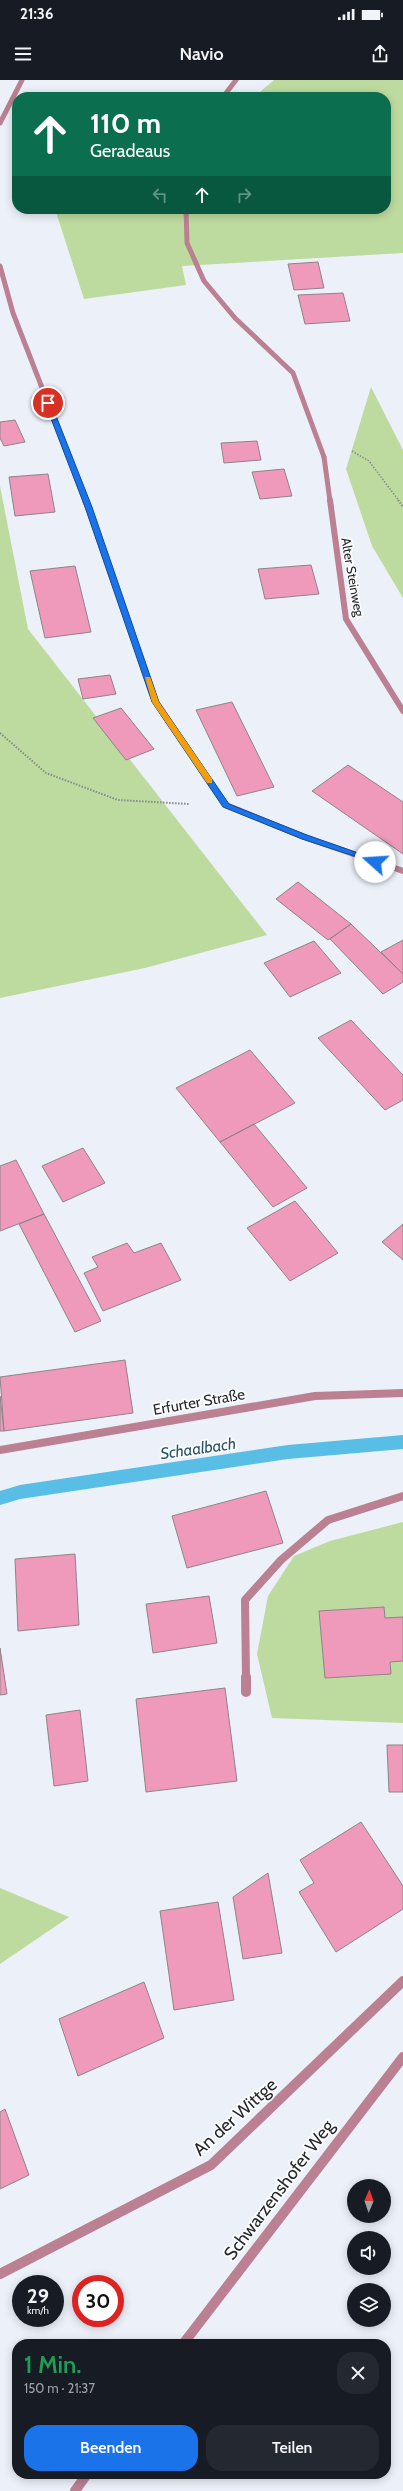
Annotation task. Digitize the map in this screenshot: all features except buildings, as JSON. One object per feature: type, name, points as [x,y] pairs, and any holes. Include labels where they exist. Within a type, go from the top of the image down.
[{"type":"street","points":[[227,92],[236,80]]},
{"type":"street","points":[[15,92],[20,82]]},
{"type":"street","points":[[0,123],[12,98]]},
{"type":"street","name":"Alter Steinweg","points":[[186,214],[187,243],[204,281],[235,318],[293,373],[324,457],[346,619],[403,711]]},
{"type":"street","points":[[0,266],[3,288],[88,507],[156,702],[226,806],[304,837],[403,871]]},
{"type":"street","name":"Erfurter Straße","points":[[0,1450],[315,1396],[403,1393]]},
{"type":"street","points":[[246,1692],[245,1600],[281,1560],[328,1520],[403,1496]]},
{"type":"street","name":"An der Wittge","points":[[0,2274],[211,2165],[403,1982]]},
{"type":"street","name":"Schwarzenshofer Weg","points":[[187,2339],[403,2057]]},
{"type":"street","points":[[75,2491],[83,2479]]},
{"type":"path","points":[[350,450],[368,461],[403,507]]},
{"type":"path","points":[[0,733],[46,773],[118,800],[226,806]]},
{"type":"green space","points":[[274,80],[403,80],[403,253],[182,266],[186,285],[84,299],[57,214],[391,214],[391,92],[260,92]]},
{"type":"green space","points":[[371,387],[403,450],[403,598],[372,546],[346,469]]},
{"type":"green space","points":[[0,486],[28,629],[267,935],[145,968],[0,998]]},
{"type":"green space","points":[[403,1522],[403,1723],[272,1718],[257,1654],[268,1596],[294,1556],[330,1541]]},
{"type":"green space","points":[[0,1888],[69,1917],[0,1964]]},
{"type":"waterway","name":"Schaalbach","points":[[0,1498],[20,1492],[288,1452],[403,1442]]},
{"type":"slow traffic","points":[[148,679],[156,702],[210,781]]},
{"type":"route","points":[[48,403],[88,507],[156,702],[226,806],[304,837],[375,862]]}]
